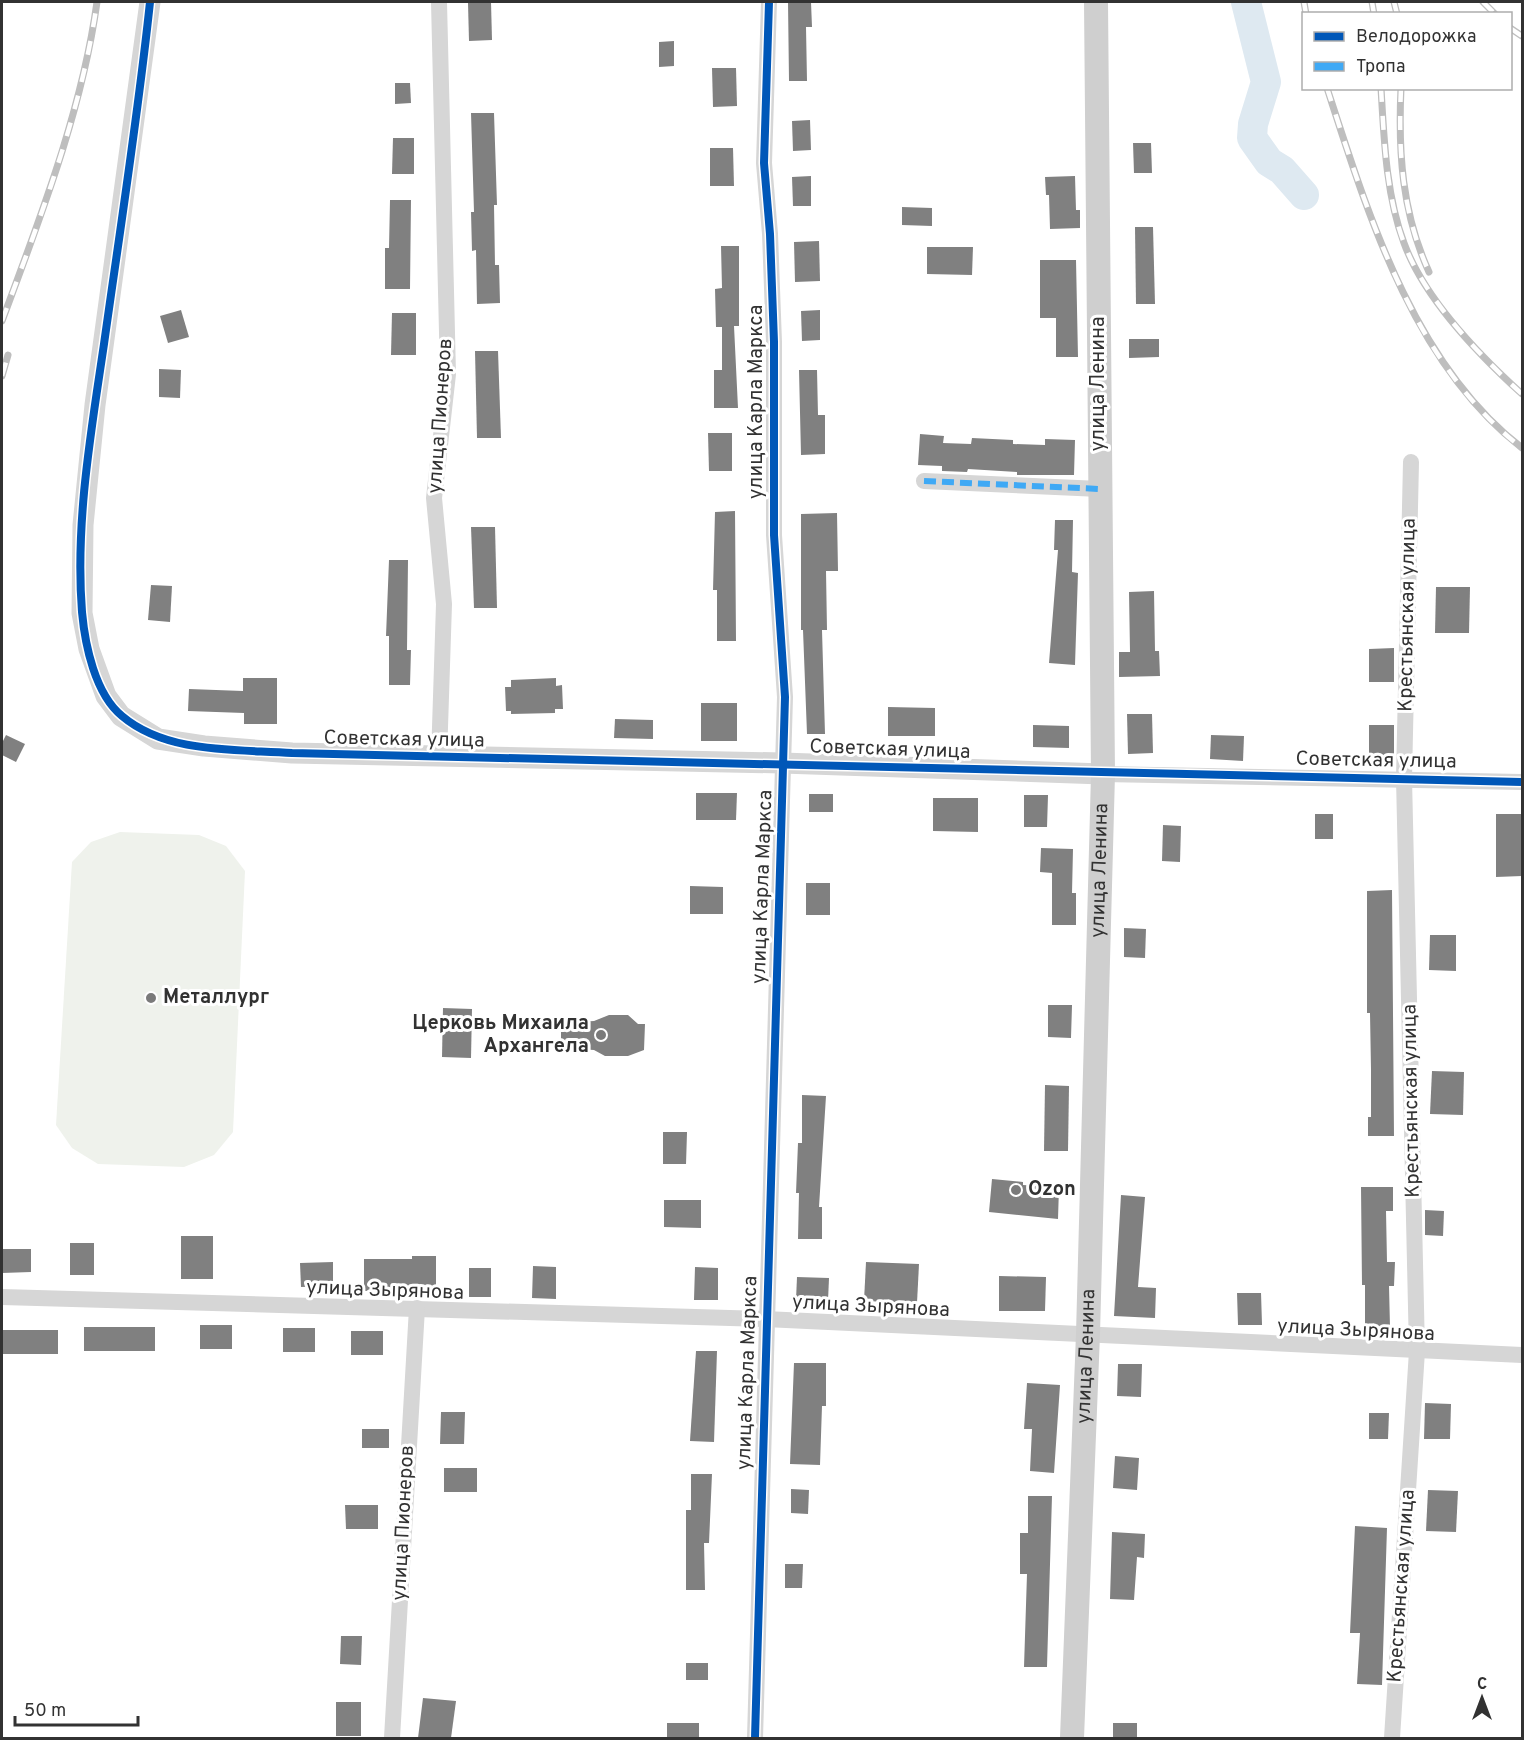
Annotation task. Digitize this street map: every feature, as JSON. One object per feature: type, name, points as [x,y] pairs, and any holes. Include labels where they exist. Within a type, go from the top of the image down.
[{"type":"main road","name":"улица Ленина","points":[[1072,1738],[1088,1334],[1103,774],[1096,2]]},
{"type":"street","name":"Советская улица","points":[[150,2],[95,405],[83,525],[82,613],[88,649],[106,696],[121,716],[158,739],[292,753],[439,758],[782,763],[1103,774],[1522,782]]},
{"type":"street","name":"улица Пионеров","points":[[439,2],[448,374],[434,498],[444,604],[439,758]]},
{"type":"street","name":"улица Карла Маркса","points":[[755,1738],[765,1319],[785,697],[774,535],[774,342],[770,234],[764,163],[769,2]]},
{"type":"street","name":"Крестьянская улица","points":[[1392,1738],[1417,1351],[1404,778],[1411,462]]},
{"type":"street","points":[[924,482],[1100,489]]},
{"type":"street","name":"улица Зырянова","points":[[2,1297],[765,1319],[1522,1355]]},
{"type":"street","name":"улица Пионеров","points":[[392,1738],[417,1308]]},
{"type":"shaded area","name":"Металлург","points":[[120,832],[199,835],[226,846],[245,871],[233,1132],[214,1155],[184,1167],[98,1164],[72,1148],[56,1125],[72,862],[91,842]]},
{"type":"building","points":[[491,2],[492,40],[469,41],[468,3]]},
{"type":"building","points":[[788,2],[811,2],[812,27],[806,27],[807,81],[789,81]]},
{"type":"building","points":[[674,41],[674,66],[659,67],[659,42]]},
{"type":"building","points":[[712,68],[736,68],[737,106],[713,107]]},
{"type":"building","points":[[395,83],[410,83],[411,103],[395,104]]},
{"type":"building","points":[[471,113],[494,113],[497,205],[494,205],[495,265],[499,265],[500,303],[477,304],[476,250],[472,251],[471,212],[474,212]]},
{"type":"building","points":[[810,120],[811,150],[793,151],[792,121]]},
{"type":"building","points":[[393,138],[414,138],[414,174],[392,174]]},
{"type":"building","points":[[1133,143],[1151,143],[1152,173],[1134,173]]},
{"type":"building","points":[[710,148],[733,148],[734,186],[710,186]]},
{"type":"building","points":[[811,176],[811,206],[793,206],[792,177]]},
{"type":"building","points":[[1075,176],[1076,210],[1080,210],[1080,228],[1050,229],[1049,195],[1046,195],[1045,177]]},
{"type":"building","points":[[390,200],[411,200],[410,289],[385,289],[385,248],[389,248]]},
{"type":"building","points":[[902,207],[932,208],[932,226],[902,225]]},
{"type":"building","points":[[1135,227],[1153,227],[1155,304],[1136,304]]},
{"type":"building","points":[[819,241],[820,281],[795,282],[794,242]]},
{"type":"building","points":[[721,246],[739,246],[739,326],[734,326],[738,408],[714,408],[714,370],[722,370],[722,327],[716,327],[715,289],[722,288]]},
{"type":"building","points":[[927,247],[973,247],[972,275],[927,274]]},
{"type":"building","points":[[1040,260],[1076,260],[1078,357],[1056,357],[1056,318],[1040,318]]},
{"type":"building","points":[[181,310],[189,337],[168,343],[160,316]]},
{"type":"building","points":[[820,310],[820,340],[802,341],[801,311]]},
{"type":"building","points":[[392,313],[416,313],[416,355],[391,355]]},
{"type":"building","points":[[1129,339],[1159,339],[1159,357],[1129,358]]},
{"type":"building","points":[[475,351],[498,351],[501,438],[477,438]]},
{"type":"building","points":[[159,369],[181,370],[180,398],[159,397]]},
{"type":"building","points":[[799,370],[817,370],[818,415],[825,415],[825,454],[801,455]]},
{"type":"building","points":[[708,433],[732,433],[732,471],[709,471]]},
{"type":"building","points":[[920,434],[944,436],[943,443],[971,444],[972,438],[1013,440],[1013,444],[1045,445],[1045,439],[1075,440],[1074,475],[1017,475],[1017,472],[968,469],[967,472],[942,471],[942,466],[918,465]]},
{"type":"building","points":[[735,511],[736,641],[717,641],[717,590],[713,590],[715,512]]},
{"type":"building","points":[[837,513],[838,571],[826,571],[827,630],[822,630],[825,734],[807,734],[803,630],[801,630],[801,514]]},
{"type":"building","points":[[1055,520],[1073,520],[1072,572],[1078,573],[1075,665],[1049,663],[1058,550],[1054,550]]},
{"type":"building","points":[[471,527],[495,527],[497,608],[474,608]]},
{"type":"building","points":[[389,560],[408,560],[407,650],[411,650],[410,685],[389,685],[389,636],[386,636]]},
{"type":"building","points":[[151,585],[172,586],[170,622],[148,620]]},
{"type":"building","points":[[1436,587],[1470,587],[1469,633],[1435,633]]},
{"type":"building","points":[[1154,591],[1155,651],[1159,651],[1160,676],[1119,677],[1119,652],[1130,652],[1129,592]]},
{"type":"building","points":[[1394,648],[1394,682],[1369,682],[1369,649]]},
{"type":"building","points":[[243,678],[277,678],[277,724],[244,724],[244,713],[188,711],[189,689],[243,691]]},
{"type":"building","points":[[556,678],[556,686],[562,685],[563,709],[555,709],[555,713],[511,714],[511,711],[506,711],[505,687],[511,687],[511,680]]},
{"type":"building","points":[[701,703],[737,703],[737,741],[701,741]]},
{"type":"building","points":[[888,707],[935,708],[935,736],[888,736]]},
{"type":"building","points":[[1127,714],[1152,714],[1153,753],[1128,754]]},
{"type":"building","points":[[615,719],[653,720],[653,739],[614,738]]},
{"type":"building","points":[[1033,725],[1069,726],[1069,748],[1033,747]]},
{"type":"building","points":[[1369,725],[1394,725],[1394,758],[1369,758]]},
{"type":"building","points":[[6,735],[25,744],[16,762],[2,755],[2,743]]},
{"type":"building","points":[[1211,735],[1244,736],[1243,761],[1210,759]]},
{"type":"building","points":[[696,793],[737,793],[736,820],[696,820]]},
{"type":"building","points":[[809,794],[833,794],[833,812],[809,812]]},
{"type":"building","points":[[1024,795],[1048,795],[1047,827],[1024,827]]},
{"type":"building","points":[[933,798],[978,798],[978,832],[933,831]]},
{"type":"building","points":[[1315,814],[1333,814],[1333,839],[1315,839]]},
{"type":"building","points":[[1496,814],[1522,814],[1522,876],[1496,877]]},
{"type":"building","points":[[1163,825],[1181,826],[1180,862],[1162,861]]},
{"type":"building","points":[[1041,848],[1073,849],[1072,893],[1076,893],[1076,925],[1052,925],[1052,873],[1040,872]]},
{"type":"building","points":[[806,883],[830,883],[830,915],[806,915]]},
{"type":"building","points":[[690,886],[723,887],[723,914],[690,914]]},
{"type":"building","points":[[1392,890],[1394,1136],[1368,1136],[1368,1117],[1371,1117],[1371,1069],[1370,1013],[1367,1013],[1367,891]]},
{"type":"building","points":[[1124,928],[1146,929],[1145,958],[1124,957]]},
{"type":"building","points":[[1430,935],[1456,935],[1456,971],[1429,970]]},
{"type":"building","points":[[1048,1005],[1072,1005],[1071,1038],[1048,1037]]},
{"type":"building","points":[[443,1008],[472,1009],[471,1058],[442,1057]]},
{"type":"building","name":"Церковь Михаила Архангела","points":[[609,1015],[628,1015],[638,1024],[645,1024],[644,1050],[628,1056],[605,1056],[594,1050],[561,1048],[561,1023],[594,1021]]},
{"type":"building","points":[[1432,1071],[1464,1072],[1463,1115],[1430,1114]]},
{"type":"building","points":[[1045,1085],[1069,1086],[1068,1151],[1044,1151]]},
{"type":"building","points":[[802,1095],[826,1096],[819,1207],[822,1207],[822,1239],[798,1239],[799,1193],[796,1193],[798,1143],[802,1143]]},
{"type":"building","points":[[663,1132],[687,1132],[686,1164],[663,1164]]},
{"type":"building","points":[[992,1179],[1023,1182],[1023,1185],[1059,1187],[1058,1219],[989,1212]]},
{"type":"building","points":[[1361,1187],[1393,1187],[1393,1211],[1386,1211],[1387,1262],[1395,1262],[1394,1286],[1389,1286],[1390,1327],[1365,1327]]},
{"type":"building","points":[[1121,1195],[1145,1197],[1138,1287],[1156,1288],[1155,1318],[1114,1316]]},
{"type":"building","points":[[664,1200],[701,1200],[701,1228],[664,1227]]},
{"type":"building","points":[[1425,1210],[1444,1211],[1443,1236],[1425,1235]]},
{"type":"building","points":[[181,1236],[213,1236],[213,1279],[181,1279]]},
{"type":"building","points":[[70,1243],[94,1243],[94,1275],[70,1275]]},
{"type":"building","points":[[2,1249],[31,1249],[31,1272],[2,1273]]},
{"type":"building","points":[[412,1256],[436,1256],[436,1288],[364,1291],[364,1259],[412,1259]]},
{"type":"building","points":[[333,1262],[333,1286],[301,1287],[300,1263]]},
{"type":"building","points":[[866,1262],[919,1264],[917,1303],[864,1301]]},
{"type":"building","points":[[533,1266],[556,1267],[556,1299],[532,1298]]},
{"type":"building","points":[[695,1267],[718,1268],[718,1300],[694,1300]]},
{"type":"building","points":[[469,1268],[491,1268],[491,1297],[469,1297]]},
{"type":"building","points":[[999,1276],[1046,1277],[1045,1311],[999,1311]]},
{"type":"building","points":[[797,1277],[829,1278],[828,1301],[796,1300]]},
{"type":"building","points":[[1237,1293],[1261,1293],[1262,1325],[1238,1325]]},
{"type":"building","points":[[200,1325],[232,1325],[232,1349],[200,1349]]},
{"type":"building","points":[[84,1327],[155,1327],[155,1351],[84,1351]]},
{"type":"building","points":[[283,1328],[315,1328],[315,1352],[283,1352]]},
{"type":"building","points":[[2,1330],[58,1330],[58,1354],[2,1354]]},
{"type":"building","points":[[351,1331],[383,1331],[383,1355],[351,1355]]},
{"type":"building","points":[[696,1351],[717,1351],[714,1442],[690,1441]]},
{"type":"building","points":[[794,1363],[826,1363],[826,1406],[822,1406],[820,1465],[790,1464]]},
{"type":"building","points":[[1118,1364],[1142,1364],[1141,1397],[1117,1396]]},
{"type":"building","points":[[1027,1383],[1060,1385],[1054,1473],[1030,1471],[1032,1429],[1024,1429]]},
{"type":"building","points":[[1425,1403],[1451,1404],[1450,1439],[1424,1439]]},
{"type":"building","points":[[441,1412],[465,1412],[464,1444],[440,1444]]},
{"type":"building","points":[[1369,1413],[1389,1413],[1388,1439],[1369,1439]]},
{"type":"building","points":[[362,1429],[389,1429],[389,1448],[362,1448]]},
{"type":"building","points":[[1115,1456],[1139,1458],[1137,1490],[1113,1488]]},
{"type":"building","points":[[444,1468],[477,1468],[477,1492],[444,1492]]},
{"type":"building","points":[[691,1474],[712,1474],[709,1543],[704,1543],[705,1590],[686,1590],[686,1510],[691,1510]]},
{"type":"building","points":[[791,1489],[809,1490],[808,1514],[791,1513]]},
{"type":"building","points":[[1428,1490],[1458,1491],[1456,1532],[1426,1531]]},
{"type":"building","points":[[1028,1496],[1052,1496],[1047,1667],[1024,1667],[1027,1574],[1020,1574],[1020,1533],[1028,1533]]},
{"type":"building","points":[[345,1505],[378,1505],[378,1529],[346,1529]]},
{"type":"building","points":[[1355,1526],[1387,1528],[1382,1685],[1357,1684],[1360,1633],[1350,1633]]},
{"type":"building","points":[[1112,1532],[1145,1534],[1144,1558],[1137,1557],[1134,1600],[1110,1599]]},
{"type":"building","points":[[785,1564],[803,1564],[802,1588],[785,1588]]},
{"type":"building","points":[[341,1636],[362,1636],[361,1665],[340,1664]]},
{"type":"building","points":[[686,1663],[708,1663],[708,1680],[686,1680]]},
{"type":"building","points":[[423,1698],[456,1701],[451,1738],[418,1738]]},
{"type":"building","points":[[336,1702],[361,1702],[361,1736],[336,1736]]},
{"type":"building","points":[[667,1723],[699,1723],[699,1738],[667,1738]]},
{"type":"building","points":[[1113,1723],[1137,1723],[1137,1738],[1113,1738]]},
{"type":"waterway","points":[[1246,2],[1266,82],[1253,124],[1252,138],[1269,162],[1282,170],[1304,195]]},
{"type":"railway","points":[[2,321],[45,204],[70,124],[90,43],[97,2]]},
{"type":"railway","points":[[1304,2],[1306,12]]},
{"type":"railway","points":[[1372,2],[1374,12]]},
{"type":"railway","points":[[1394,2],[1396,12]]},
{"type":"railway","points":[[1483,2],[1493,12]]},
{"type":"railway","points":[[1512,29],[1522,36]]},
{"type":"railway","points":[[1328,90],[1359,186],[1378,235],[1399,284],[1423,330],[1451,374],[1484,414],[1522,448]]},
{"type":"railway","points":[[1381,90],[1385,147],[1393,206],[1413,264],[1454,324],[1488,362],[1522,394]]},
{"type":"railway","points":[[1401,90],[1401,159],[1407,205],[1429,272]]},
{"type":"railway","points":[[2,376],[8,355]]},
{"type":"marked path","points":[[924,481],[1100,489]]},
{"type":"cycle path","points":[[150,2],[89,444],[82,511],[80,579],[86,639],[98,682],[113,707],[140,728],[160,737],[202,747],[292,753],[1522,782]]},
{"type":"cycle path","points":[[755,1738],[785,697],[774,535],[774,342],[770,234],[764,163],[769,2]]},
{"type":"place","name":"Металлург","points":[[151,998]]},
{"type":"place","name":"Церковь Михаила Архангела","points":[[601,1035]]},
{"type":"place","name":"Ozon","points":[[1016,1190]]}]
